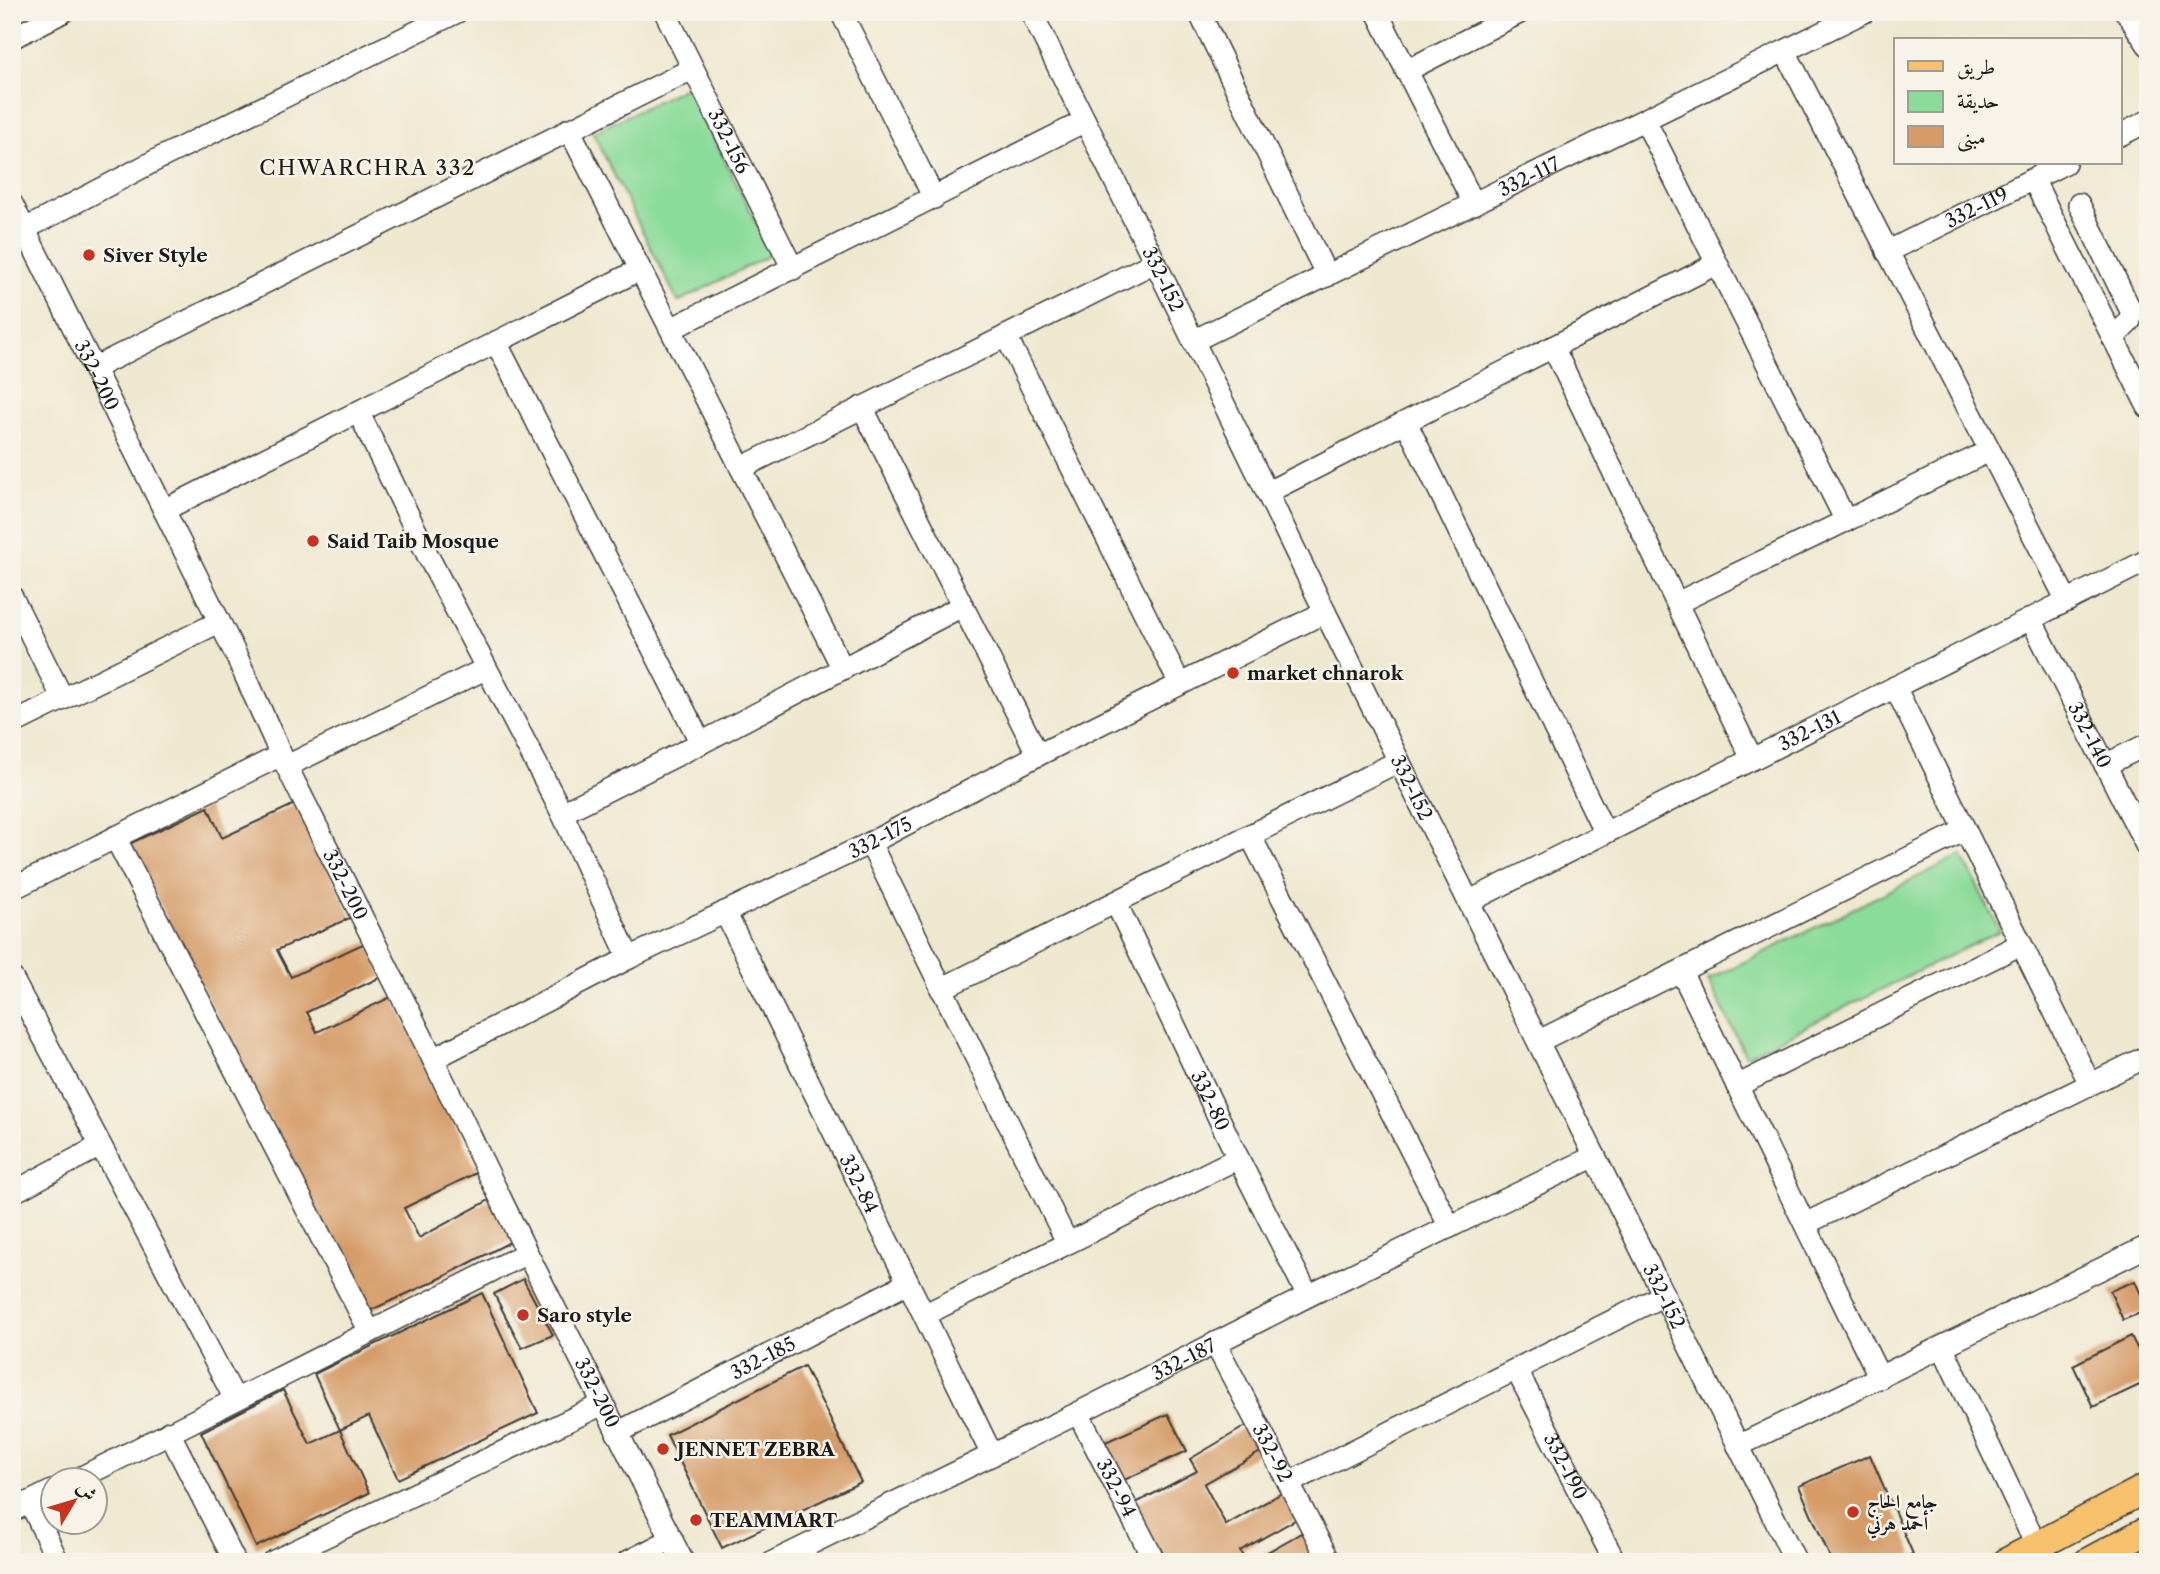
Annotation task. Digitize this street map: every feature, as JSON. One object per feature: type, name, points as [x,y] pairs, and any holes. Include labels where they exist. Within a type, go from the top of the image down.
[{"type":"main road","points":[[2007,1562],[2148,1488]]},
{"type":"main road","points":[[2088,1562],[2148,1530]]},
{"type":"street","points":[[12,38],[63,12]]},
{"type":"street","points":[[25,229],[162,157],[457,12]]},
{"type":"street","name":"332-156","points":[[665,12],[793,269]]},
{"type":"street","points":[[841,12],[934,198]]},
{"type":"street","name":"332-152","points":[[1031,12],[1796,1562]]},
{"type":"street","points":[[1199,12],[1328,276]]},
{"type":"street","points":[[1377,12],[1474,204]]},
{"type":"street","points":[[1406,71],[1521,12]]},
{"type":"street","name":"332-117","points":[[1194,341],[1864,12]]},
{"type":"street","points":[[2126,12],[2148,45]]},
{"type":"street","points":[[1785,51],[2067,601]]},
{"type":"street","points":[[94,368],[692,69]]},
{"type":"street","points":[[1645,120],[1846,521]]},
{"type":"street","points":[[671,329],[1085,121]]},
{"type":"street","points":[[2122,134],[2148,121]]},
{"type":"street","points":[[569,129],[843,669]]},
{"type":"street","name":"332-119","points":[[1887,251],[2063,164]]},
{"type":"street","points":[[2033,179],[2148,407]]},
{"type":"street","name":"332-200","points":[[12,204],[527,1252],[683,1562]]},
{"type":"street","points":[[2079,204],[2131,311],[2130,321],[2113,338]]},
{"type":"street","points":[[741,468],[1156,262]]},
{"type":"street","points":[[1268,492],[1716,264]]},
{"type":"street","points":[[164,510],[359,414],[639,270]]},
{"type":"street","points":[[1006,336],[1180,684]]},
{"type":"street","points":[[496,342],[701,743]]},
{"type":"street","points":[[1553,347],[1752,759]]},
{"type":"street","points":[[862,407],[1038,755]]},
{"type":"street","points":[[359,414],[485,669],[562,813],[629,958]]},
{"type":"street","points":[[1406,422],[1605,833]]},
{"type":"street","points":[[1676,603],[1989,451]]},
{"type":"street","name":"332-131","points":[[1470,901],[2148,560]]},
{"type":"street","points":[[12,597],[63,699]]},
{"type":"street","points":[[562,813],[962,606]]},
{"type":"street","name":"332-175","points":[[433,1059],[629,958],[870,843],[1038,755],[1325,612]]},
{"type":"street","name":"332-140","points":[[2031,619],[2148,849]]},
{"type":"street","points":[[12,724],[219,622]]},
{"type":"street","points":[[12,888],[115,837],[485,669]]},
{"type":"street","points":[[1895,687],[2090,1084]]},
{"type":"street","points":[[2105,765],[2148,744]]},
{"type":"street","points":[[941,989],[1399,761]]},
{"type":"street","points":[[1539,1041],[1965,830]]},
{"type":"street","points":[[1250,835],[1450,1227]]},
{"type":"street","points":[[115,837],[370,1332]]},
{"type":"street","points":[[870,843],[1067,1242]]},
{"type":"street","name":"332-80","points":[[1116,903],[1238,1158],[1308,1296]]},
{"type":"street","name":"332-84","points":[[725,912],[992,1455]]},
{"type":"street","points":[[1737,1086],[2021,944]]},
{"type":"street","points":[[1681,971],[1880,1378]]},
{"type":"street","points":[[12,978],[235,1399]]},
{"type":"street","points":[[1805,1224],[2148,1056]]},
{"type":"street","points":[[12,1193],[100,1146]]},
{"type":"street","name":"332-187","points":[[774,1562],[1595,1156]]},
{"type":"street","points":[[924,1315],[1238,1158]]},
{"type":"street","points":[[1738,1446],[2148,1246]]},
{"type":"street","points":[[101,1466],[527,1252]]},
{"type":"street","name":"332-185","points":[[617,1433],[908,1283]]},
{"type":"street","points":[[1289,1483],[1664,1295]]},
{"type":"street","name":"332-92","points":[[1215,1343],[1330,1562]]},
{"type":"street","points":[[1942,1348],[2037,1547]]},
{"type":"street","name":"332-190","points":[[1517,1371],[1615,1562]]},
{"type":"street","points":[[272,1562],[603,1404]]},
{"type":"street","name":"332-94","points":[[1077,1413],[1155,1562]]},
{"type":"street","points":[[169,1432],[235,1562]]},
{"type":"street","points":[[38,1498],[21,1507],[58,1562]]},
{"type":"street","points":[[627,1562],[672,1539]]},
{"type":"green space","points":[[687,86],[772,254],[678,302],[593,133]]},
{"type":"green space","points":[[1962,855],[2000,931],[1746,1056],[1708,980]]},
{"type":"building","points":[[299,802],[352,917],[277,950],[291,977],[367,942],[383,976],[307,1012],[317,1032],[393,996],[478,1172],[404,1208],[419,1238],[491,1199],[512,1241],[367,1312],[129,844],[208,807],[222,838]]},
{"type":"building","name":"Saro style","points":[[523,1279],[553,1335],[522,1348],[494,1294]]},
{"type":"building","points":[[2135,1281],[2148,1310],[2123,1320],[2110,1291]]},
{"type":"building","points":[[482,1293],[538,1413],[398,1479],[369,1416],[340,1430],[314,1374]]},
{"type":"building","points":[[2131,1336],[2148,1370],[2148,1381],[2093,1407],[2073,1365]]},
{"type":"building","points":[[804,1366],[861,1482],[722,1548],[667,1435]]},
{"type":"building","points":[[283,1390],[310,1444],[340,1430],[369,1493],[256,1547],[201,1432]]},
{"type":"building","points":[[1168,1414],[1187,1451],[1120,1482],[1101,1444]]},
{"type":"building","points":[[1251,1423],[1266,1449],[1204,1484],[1226,1525],[1287,1490],[1302,1516],[1240,1551],[1246,1562],[1162,1562],[1132,1505],[1197,1471],[1190,1459]]},
{"type":"building","points":[[1870,1455],[1913,1554],[1894,1562],[1832,1562],[1799,1486]]},
{"type":"building","points":[[1310,1528],[1325,1553],[1309,1562],[1250,1562]]},
{"type":"place","name":"Siver Style","points":[[89,255]]},
{"type":"place","name":"Said Taib Mosque","points":[[313,541]]},
{"type":"place","name":"market chnarok","points":[[1233,673]]},
{"type":"place","name":"Saro style","points":[[523,1315]]},
{"type":"place","name":"JENNET ZEBRA","points":[[663,1449]]},
{"type":"place","name":"جامع الحاج أحمد هرني","points":[[1853,1512]]},
{"type":"place","name":"TEAMMART","points":[[696,1520]]},
{"type":"district","name":"CHWARCHRA 332","points":[[368,168]]}]
